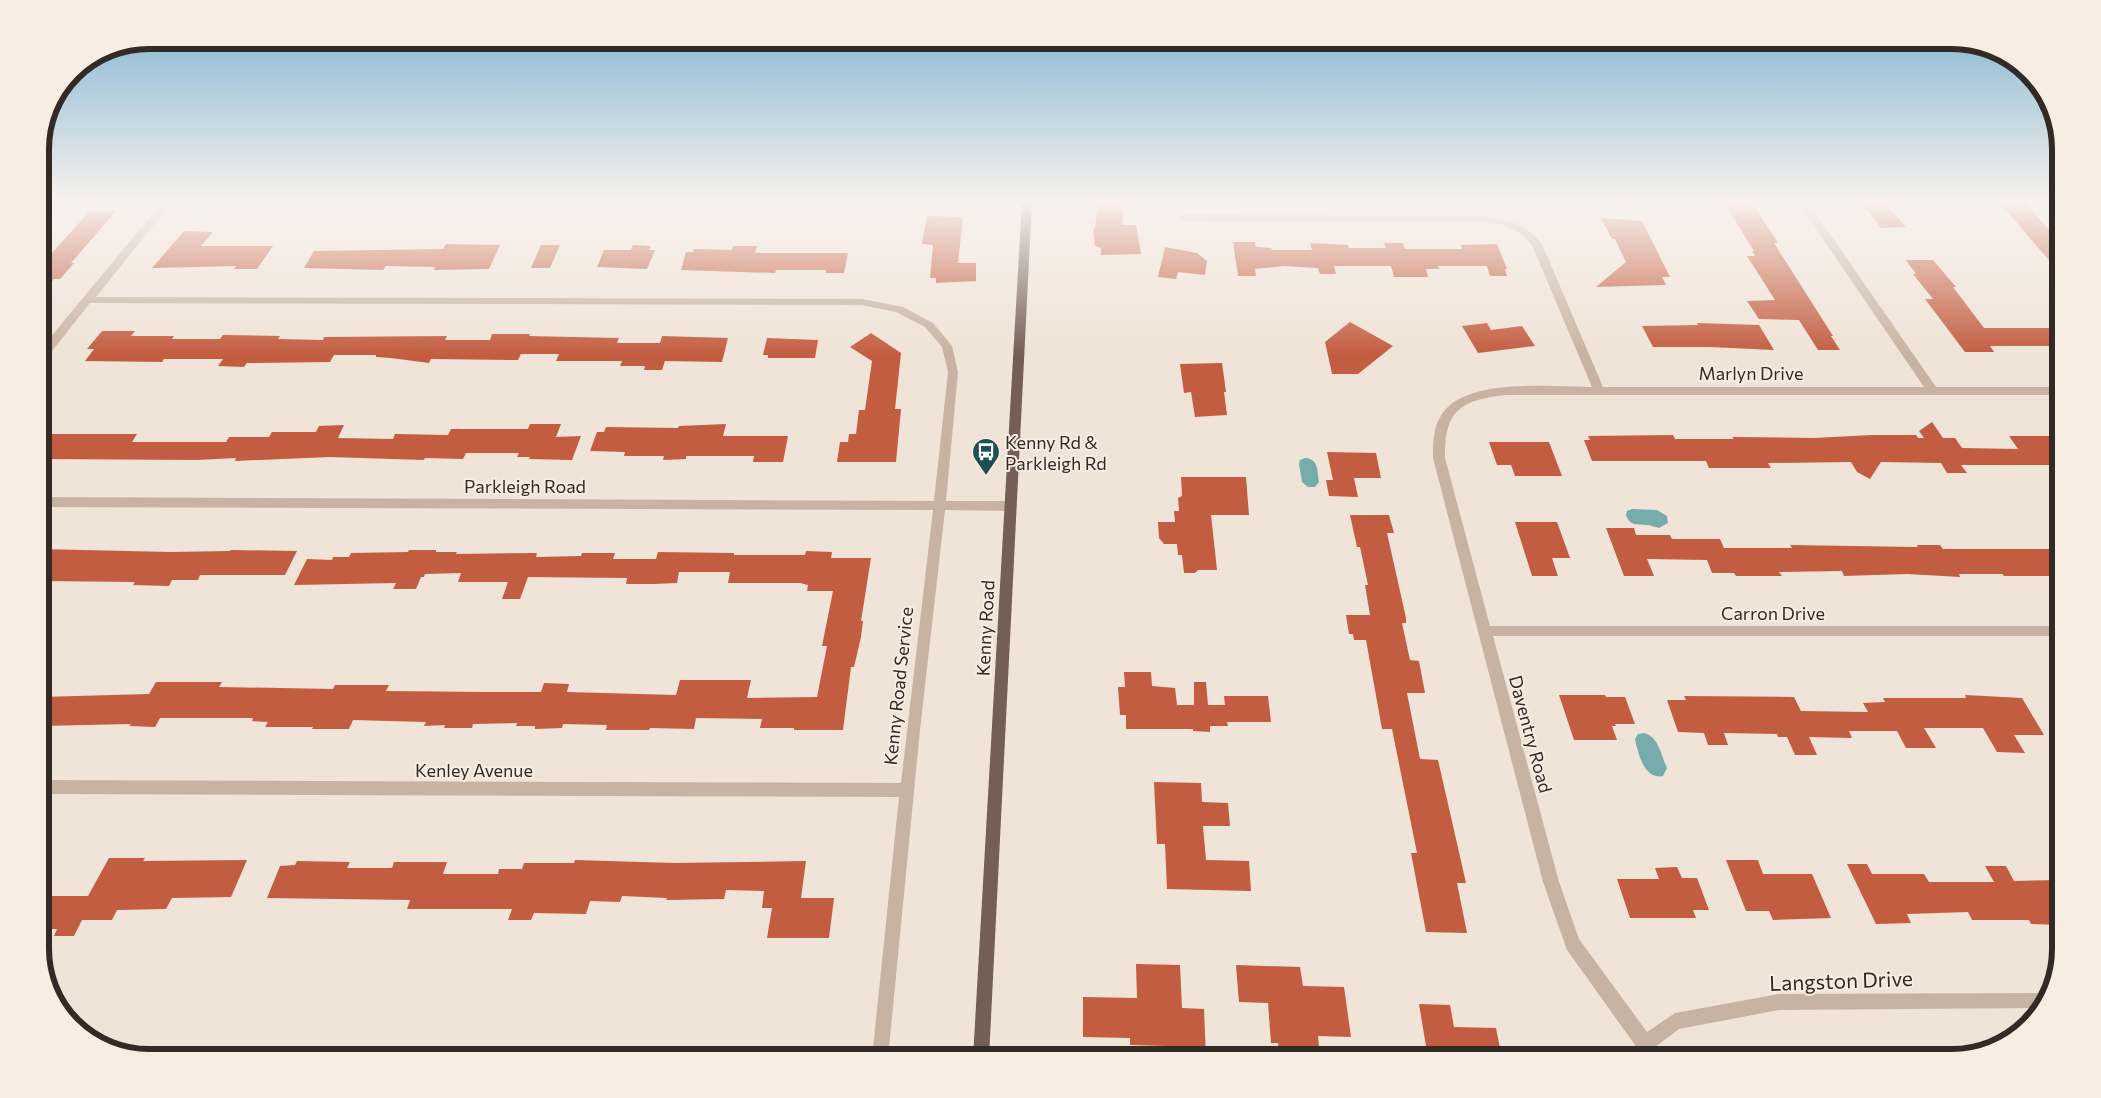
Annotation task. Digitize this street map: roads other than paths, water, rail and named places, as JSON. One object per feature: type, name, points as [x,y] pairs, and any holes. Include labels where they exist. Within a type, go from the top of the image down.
[{"type":"main road","name":"Kenny Road","points":[[981,1049],[1024,252]]},
{"type":"street","points":[[49,347],[127,252]]},
{"type":"street","points":[[1540,252],[1599,391]]},
{"type":"street","points":[[1837,252],[1932,390]]},
{"type":"street","name":"Kenny Road Service","points":[[88,300],[862,302],[899,309],[929,325],[947,346],[953,372],[913,730],[881,1049]]},
{"type":"street","name":"Marlyn Drive","points":[[1448,414],[1471,396],[1489,392],[2052,391]]},
{"type":"street","name":"Daventry Road","points":[[1448,414],[1440,426],[1439,458],[1551,882],[1573,944],[1616,1006],[1640,1049]]},
{"type":"street","name":"Parkleigh Road","points":[[49,502],[1010,506]]},
{"type":"street","name":"Carron Drive","points":[[1485,632],[2052,631]]},
{"type":"street","name":"Kenley Avenue","points":[[49,787],[756,791],[908,790]]},
{"type":"street","name":"Langston Drive","points":[[1643,1049],[1675,1021],[1779,1002],[2038,1000]]},
{"type":"water","points":[[1305,458],[1315,463],[1319,482],[1315,487],[1308,487],[1302,482],[1299,464],[1300,460]]},
{"type":"water","points":[[1632,509],[1657,510],[1667,516],[1668,523],[1659,528],[1634,524],[1629,521],[1626,515],[1627,511]]},
{"type":"water","points":[[1644,733],[1653,738],[1659,747],[1667,768],[1663,776],[1651,774],[1640,758],[1635,739],[1638,734]]},
{"type":"place","name":"Kenny Rd & Parkleigh Rd","points":[[986,476]]}]
